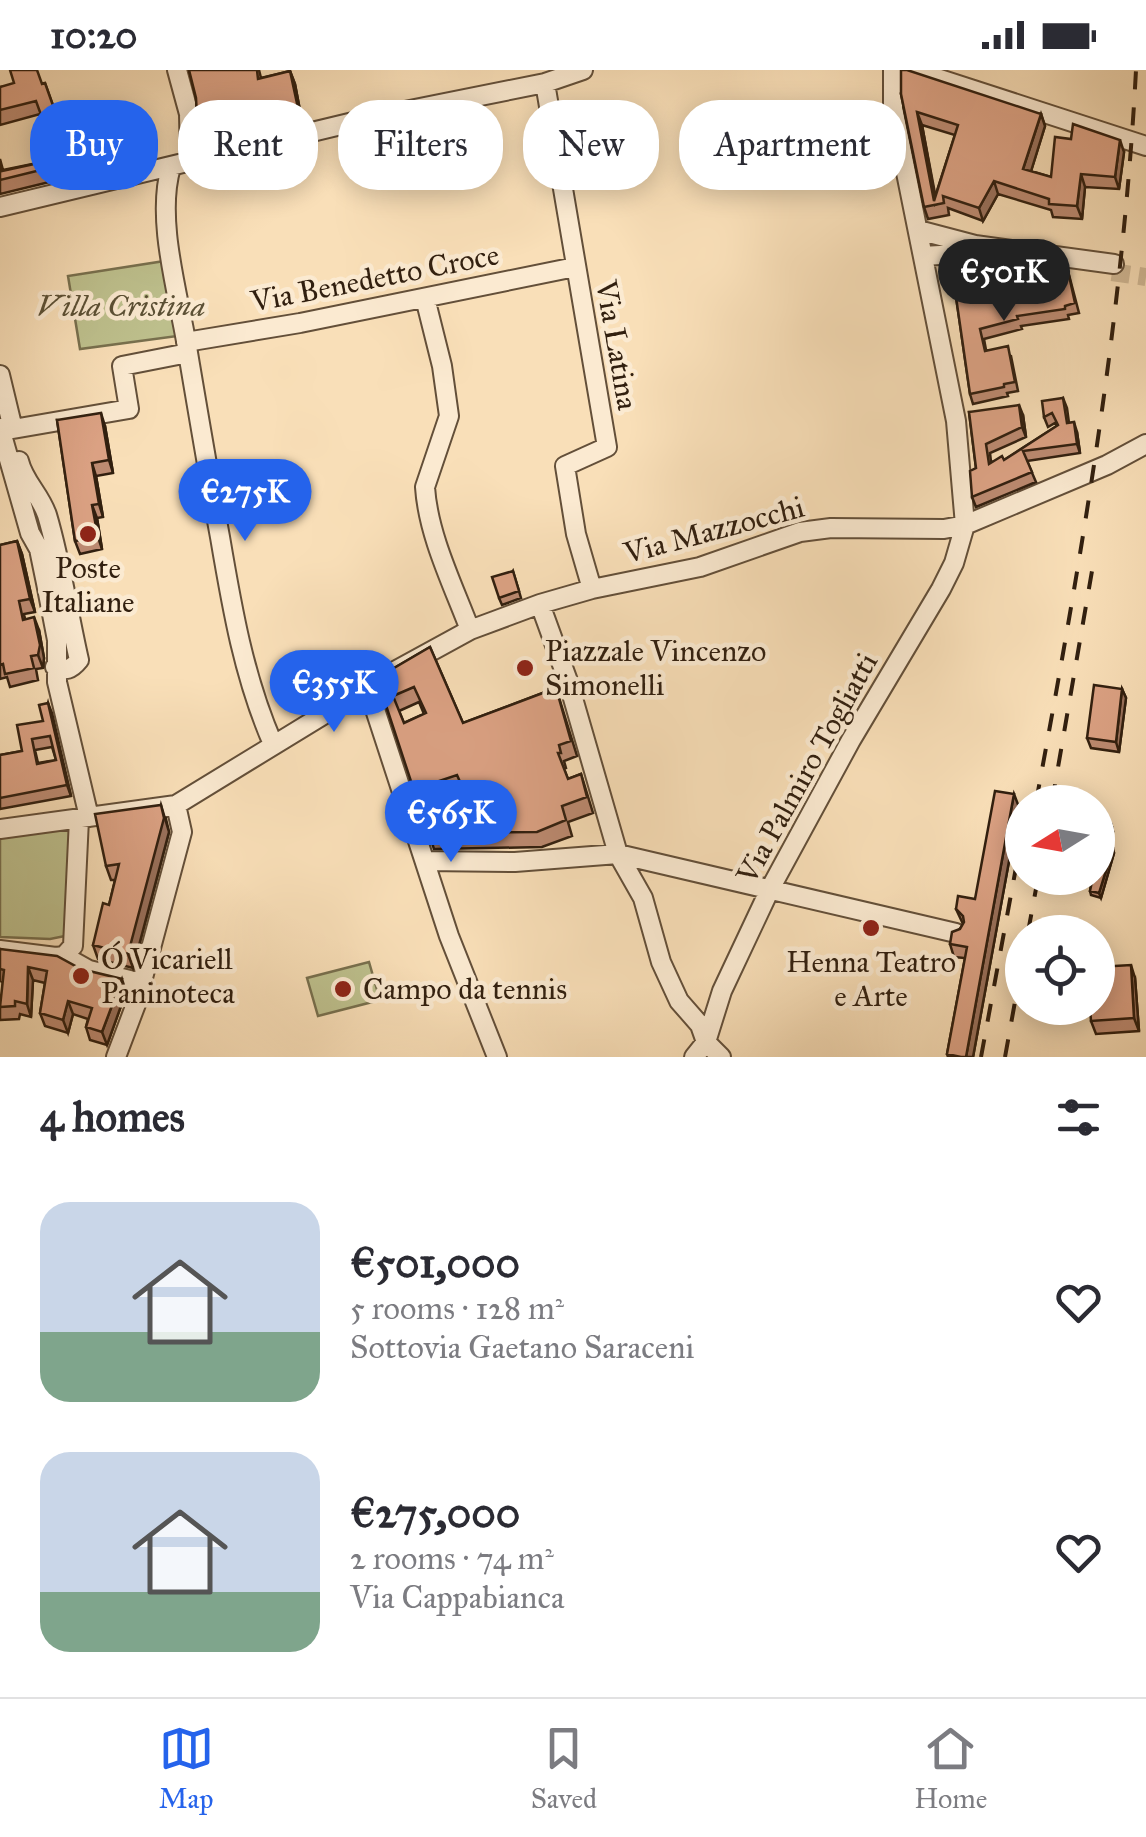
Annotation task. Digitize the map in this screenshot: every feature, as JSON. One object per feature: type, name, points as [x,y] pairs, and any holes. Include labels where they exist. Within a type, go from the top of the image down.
[{"type":"street","points":[[177,70],[185,100]]},
{"type":"street","points":[[318,132],[545,83],[583,70]]},
{"type":"street","points":[[893,70],[892,108],[956,421],[965,525]]},
{"type":"street","points":[[912,70],[1146,146]]},
{"type":"street","name":"Via Latina","points":[[545,83],[607,447],[565,466],[576,534],[592,589]]},
{"type":"street","points":[[0,207],[178,164]]},
{"type":"street","points":[[171,167],[166,186],[170,256],[240,646],[258,711],[273,744]]},
{"type":"street","points":[[918,230],[975,245],[1113,268],[958,254],[923,256]]},
{"type":"street","name":"Via Benedetto Croce","points":[[6,430],[129,409],[122,366],[187,348],[575,267]]},
{"type":"street","points":[[425,298],[442,366],[449,416],[424,486],[425,498],[470,630]]},
{"type":"street","points":[[0,376],[6,430],[32,502],[30,533],[38,548],[54,621],[55,667],[84,818],[73,946],[64,956]]},
{"type":"street","name":"Via Mazzocchi","points":[[176,805],[470,630],[592,589],[700,567],[800,532],[831,528],[928,530],[965,525],[1146,444]]},
{"type":"street","points":[[32,502],[46,513],[79,660],[72,668],[55,667]]},
{"type":"street","name":"Via Palmiro Togliatti","points":[[700,1050],[722,991],[770,888],[851,740],[941,589],[965,525]]},
{"type":"street","points":[[540,604],[568,681],[618,854],[643,898],[668,981],[700,1025],[700,1050],[721,1057]]},
{"type":"street","points":[[368,688],[449,936],[497,1057]]},
{"type":"street","points":[[0,829],[176,805],[182,832],[142,984],[116,1057]]},
{"type":"street","points":[[425,861],[516,862],[618,854],[956,933]]},
{"type":"street","points":[[0,950],[64,956],[89,970],[142,984]]},
{"type":"green space","name":"Villa Cristina","points":[[171,260],[185,335],[80,349],[68,276]]},
{"type":"green space","points":[[72,827],[70,935],[50,939],[0,937],[0,837]]},
{"type":"green space","name":"Campo da tennis","points":[[369,962],[380,1000],[318,1016],[307,978]]},
{"type":"building","points":[[10,70],[37,70],[51,100],[30,100],[0,110],[0,87],[14,83]]},
{"type":"building","points":[[189,70],[257,70],[258,79],[290,71],[296,100],[196,100]]},
{"type":"building","points":[[901,70],[907,70],[1041,114],[1023,169],[1051,177],[1055,137],[1071,139],[1073,124],[1120,140],[1115,177],[1081,174],[1077,206],[1049,204],[1049,199],[994,181],[979,208],[943,196],[944,203],[924,207],[906,119],[906,100],[902,100]],"holes":[[[917,112],[958,125],[934,201]]]},
{"type":"building","points":[[0,164],[2,171],[30,165],[30,173],[0,180]]},
{"type":"building","points":[[1068,271],[1075,303],[1065,309],[1017,316],[1018,319],[980,329],[985,351],[1008,346],[1015,382],[970,394],[956,297],[1048,280],[1046,272]]},
{"type":"building","points":[[1063,398],[1067,423],[1074,422],[1077,444],[1023,451],[1032,472],[972,497],[970,471],[976,468],[969,412],[1019,405],[1022,427],[986,444],[989,464],[1002,456],[1004,460],[1058,425],[1052,413],[1044,417],[1042,401]]},
{"type":"building","points":[[101,413],[109,460],[92,463],[99,504],[92,505],[98,537],[75,541],[57,420]]},
{"type":"building","points":[[17,541],[30,599],[19,601],[23,620],[34,617],[40,645],[38,655],[31,656],[34,668],[5,674],[3,664],[0,665],[0,545]]},
{"type":"building","points":[[513,571],[519,591],[499,598],[492,577]]},
{"type":"building","points":[[430,647],[463,723],[556,688],[571,741],[559,745],[558,753],[568,779],[581,774],[587,797],[562,806],[566,820],[537,832],[428,833],[377,678]],"holes":[[[414,687],[426,713],[404,723],[393,696]],[[457,775],[476,818],[438,818],[427,785]]]},
{"type":"building","points":[[1094,685],[1122,689],[1116,742],[1087,738]]},
{"type":"building","points":[[48,703],[67,785],[0,798],[0,755],[22,751],[17,725],[43,721],[39,705]],"holes":[[[50,736],[56,760],[37,764],[32,739]]]},
{"type":"building","points":[[995,791],[1005,793],[1005,843],[966,1057],[961,1057],[947,1054],[967,947],[950,944],[952,932],[964,922],[956,909],[958,896],[975,899]]},
{"type":"building","points":[[161,805],[164,818],[128,954],[93,945],[103,903],[109,905],[119,864],[106,866],[95,814]]},
{"type":"building","points":[[0,949],[57,956],[81,969],[122,979],[102,1032],[86,1027],[92,1008],[68,1001],[63,1020],[40,1013],[47,971],[28,967],[27,1004],[15,1001],[15,1006],[0,1007],[4,970],[0,969]]},
{"type":"building","points":[[1131,965],[1134,1018],[1115,1019],[1115,966]]},
{"type":"tunnel","points":[[1112,272],[1146,277]]},
{"type":"railway","points":[[1039,785],[1111,346],[1136,70]]},
{"type":"railway","points":[[1055,785],[1092,571]]},
{"type":"railway","points":[[981,1057],[1011,895]]},
{"type":"railway","points":[[1031,915],[1035,895]]},
{"type":"railway","points":[[1005,1057],[1011,1025]]},
{"type":"place","name":"Poste Italiane","points":[[88,534]]},
{"type":"place","name":"Piazzale Vincenzo Simonelli","points":[[525,668]]},
{"type":"place","name":"Henna Teatro e Arte","points":[[871,928]]},
{"type":"place","name":"Ó Vicariell Paninoteca","points":[[81,976]]},
{"type":"place","name":"Campo da tennis","points":[[343,989]]}]
